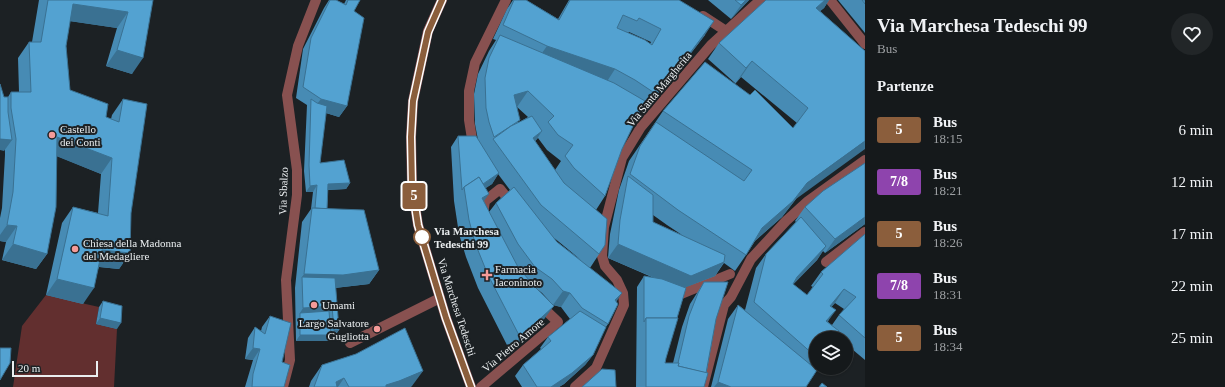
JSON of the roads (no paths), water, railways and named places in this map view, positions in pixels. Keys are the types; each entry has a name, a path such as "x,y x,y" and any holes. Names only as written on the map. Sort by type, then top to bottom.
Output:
{"street":[{"name":"Via Sbalzo","path":"283,387 290,360 286,280 297,195 297,170 287,95 298,46 316,0"},
{"name":"Via Marchesa Tedeschi","path":"442,0 428,32 413,101 411,137 412,186 418,225 440,298 471,387"},
{"path":"480,158 473,145 469,120 469,91 476,63 500,9 506,0"},
{"name":"Via Santa Margherita","path":"624,305 623,293 617,280 605,266 602,256 601,225 622,158 644,129 648,120 644,116 699,66 711,45 756,4 766,0"},
{"path":"830,0 865,44"},
{"path":"694,10 726,32"},
{"path":"703,387 724,305 732,297 751,259 786,221 808,201 865,160"},
{"path":"486,226 482,219 485,201 498,186 518,212"},
{"path":"826,262 865,233"},
{"path":"678,295 730,274"},
{"name":"Via Pietro Amore","path":"481,387 558,322 530,295"},
{"path":"575,387 596,368 624,305 612,296"},
{"path":"350,343 440,298"}],"place":[{"name":"Castello dei Conti","path":"52,135"},
{"name":"Via Marchesa Tedeschi 99","path":"422,237"},
{"name":"Chiesa della Madonna del Medagliere","path":"75,249"},
{"name":"Farmacia Iaconinoto","path":"487,275"},
{"name":"Umami","path":"314,305"},
{"name":"Largo Salvatore Gugliotta","path":"377,329"}]}
